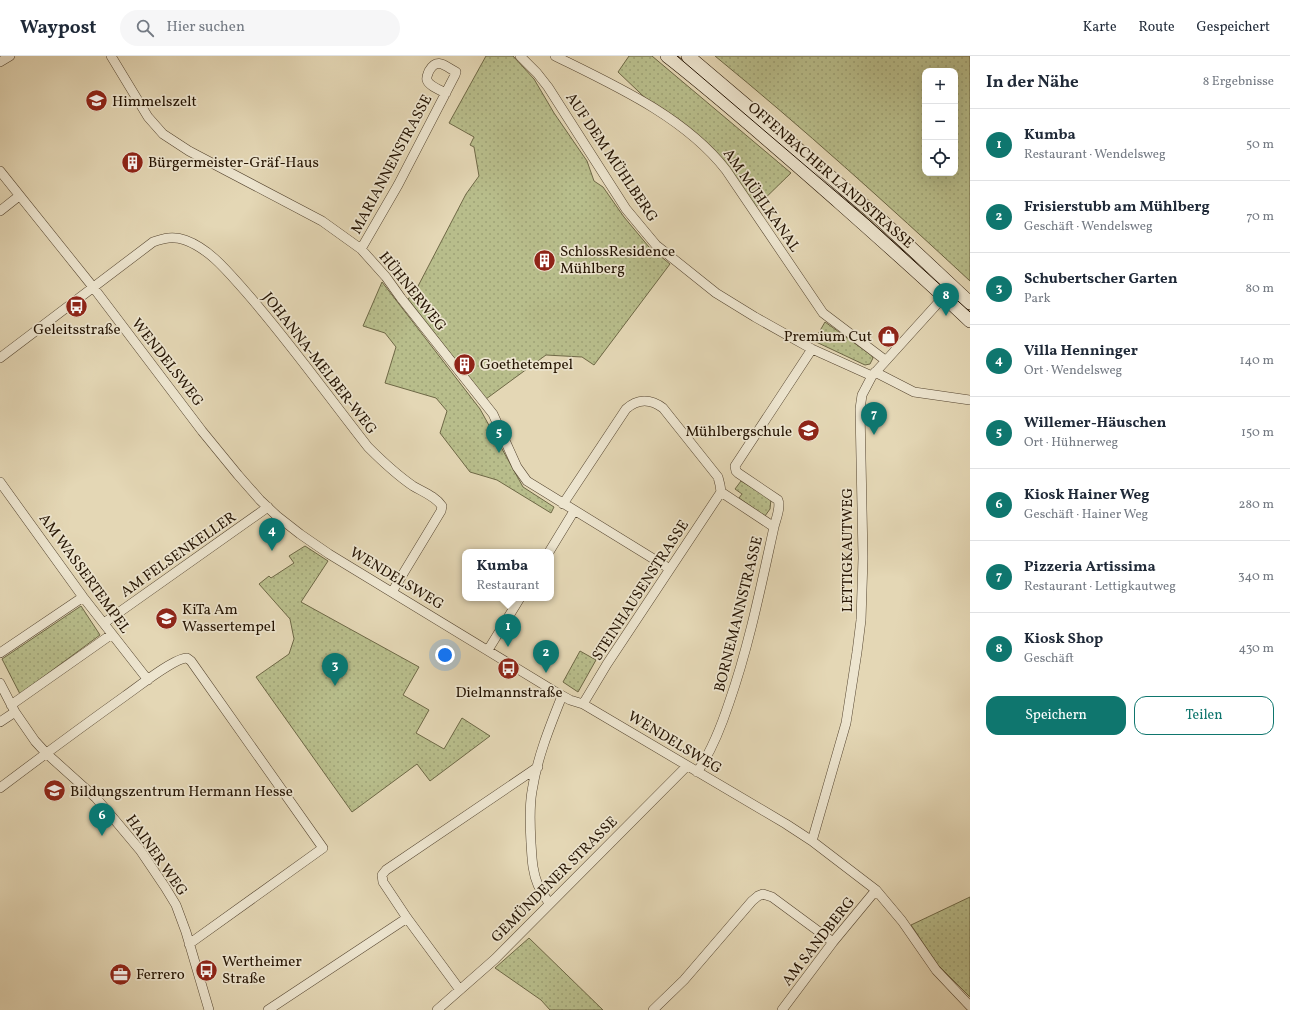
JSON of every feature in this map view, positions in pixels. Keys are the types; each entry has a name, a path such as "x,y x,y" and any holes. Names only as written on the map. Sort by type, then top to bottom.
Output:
{"main road":[{"name":"OFFENBACHER LANDSTRASSE","path":"668,56 802,169 970,321"},
{"name":"OFFENBACHER LANDSTRASSE","path":"688,56 878,217 970,303"}],"street":[{"path":"0,62 10,56"},
{"name":"HÜHNERWEG","path":"110,56 148,118 163,134 189,152 322,221 361,249 386,278 400,298 493,414 523,477 527,481 670,569"},
{"name":"AUF DEM MÜHLBERG","path":"520,56 537,73 548,87 626,209 656,245 716,293 812,349 914,392 970,400"},
{"name":"AM MÜHLKANAL","path":"555,56 638,98 676,123 704,146 718,159 726,170 823,313 885,360"},
{"name":"MARIANNENSTRASSE","path":"361,249 398,185 446,93"},
{"name":"WENDELSWEG","path":"0,171 93,287 202,431 238,475 268,507 289,526 314,544 562,696 583,704 786,824 812,841 876,890 902,921 936,970 970,1006"},
{"path":"0,211 20,196"},
{"name":"JOHANNA-MELBER-WEG","path":"93,287 153,242 163,238 186,241 216,259 272,322 368,447 385,464 413,486 433,497 442,506 441,511 392,592"},
{"path":"0,358 93,287"},
{"name":"LETTIGKAUTWEG","path":"812,841 846,723 858,652 863,576 860,409 862,395 873,374 954,287"},
{"name":"BORNEMANNSTRASSE","path":"697,772 706,760 712,747 740,671 780,502 738,473 735,468 736,464 812,349"},
{"path":"563,504 626,409 639,401 645,400 655,402 663,408 718,477 721,492"},
{"name":"AM WASSERTEMPEL","path":"0,482 83,597 148,680"},
{"name":"BORNEMANNSTRASSE","path":"721,492 774,527"},
{"name":"STEINHAUSENSTRASSE","path":"583,704 607,664 721,492"},
{"name":"AM FELSENKELLER","path":"104,623 268,507"},
{"path":"551,549 574,511"},
{"path":"0,653 83,597"},
{"path":"488,650 518,601"},
{"path":"0,722 13,708 112,634"},
{"path":"0,788 148,680 180,659 187,658 191,661 324,848 189,944"},
{"name":"HAINER WEG","path":"0,683 13,708 35,741 46,753 96,798 140,850 165,887 176,905 186,932 209,1010"},
{"path":"550,903 538,884 532,863 530,833 531,805 532,792 538,767 550,726 562,696"},
{"name":"GEMÜNDENER STRASSE","path":"437,1010 495,959 687,766"},
{"path":"460,990 407,918 383,882 382,875 386,870 538,767"},
{"name":"AM SANDBERG","path":"782,1010 833,942 876,890"},
{"path":"652,1010 684,980 752,901 763,894 768,894 833,942"},
{"path":"268,1010 407,918"}],"green space":[{"path":"486,56 513,56 534,79 554,113 587,161 594,181 603,187 624,217 649,247 670,264 594,365 582,357 546,355 486,399 408,299 416,290 466,194 479,176 474,147 470,145 474,137 449,123"},
{"path":"629,56 652,56 791,173 754,209 716,157 659,111 618,72"},
{"path":"715,56 970,56 970,281 908,223"},
{"path":"382,282 480,409 523,487 554,507 551,513 497,480 470,472 440,433 447,411 436,398 385,383 396,347 385,333 363,326"},
{"path":"825,322 871,355 873,358 870,364 865,365 814,341"},
{"path":"741,481 771,499 770,509 765,516 739,498 742,494 735,489"},
{"path":"305,546 328,561 301,602 419,667 403,695 429,710 416,733 444,749 462,718 490,736 430,781 417,764 352,812 256,677 289,654 294,639 290,619 259,584 269,576 271,578 294,563 289,556"},
{"path":"81,606 100,635 20,694 2,659"},
{"path":"580,651 596,660 578,692 563,682"},
{"path":"970,897 970,997 938,965 911,925"},
{"path":"529,938 603,1010 550,1010 541,1000 495,968"}],"tram line":[{"path":"677,56 869,220 970,312"}],"place":[{"name":"Himmelszelt","path":"97,101"},
{"name":"Bürgermeister-Gräf-Haus","path":"133,162"},
{"name":"SchlossResidence Mühlberg","path":"545,260"},
{"name":"Geleitsstraße","path":"77,306"},
{"name":"Kiosk Shop","path":"946,316"},
{"name":"Premium Cut","path":"888,336"},
{"name":"Goethetempel","path":"465,364"},
{"name":"Mühlbergschule","path":"808,431"},
{"name":"Pizzeria Artissima","path":"874,435"},
{"name":"Willemer-Häuschen","path":"499,453"},
{"name":"Villa Henninger","path":"272,551"},
{"name":"KiTa Am Wassertempel","path":"167,618"},
{"name":"Kumba","path":"508,647"},
{"name":"Dielmannstraße","path":"509,669"},
{"name":"Frisierstubb am Mühlberg","path":"546,673"},
{"name":"Schubertscher Garten","path":"335,686"},
{"name":"Bildungszentrum Hermann Hesse","path":"54,791"},
{"name":"Kiosk Hainer Weg","path":"102,836"},
{"name":"Wertheimer Straße","path":"206,970"},
{"name":"Ferrero","path":"120,974"}]}
